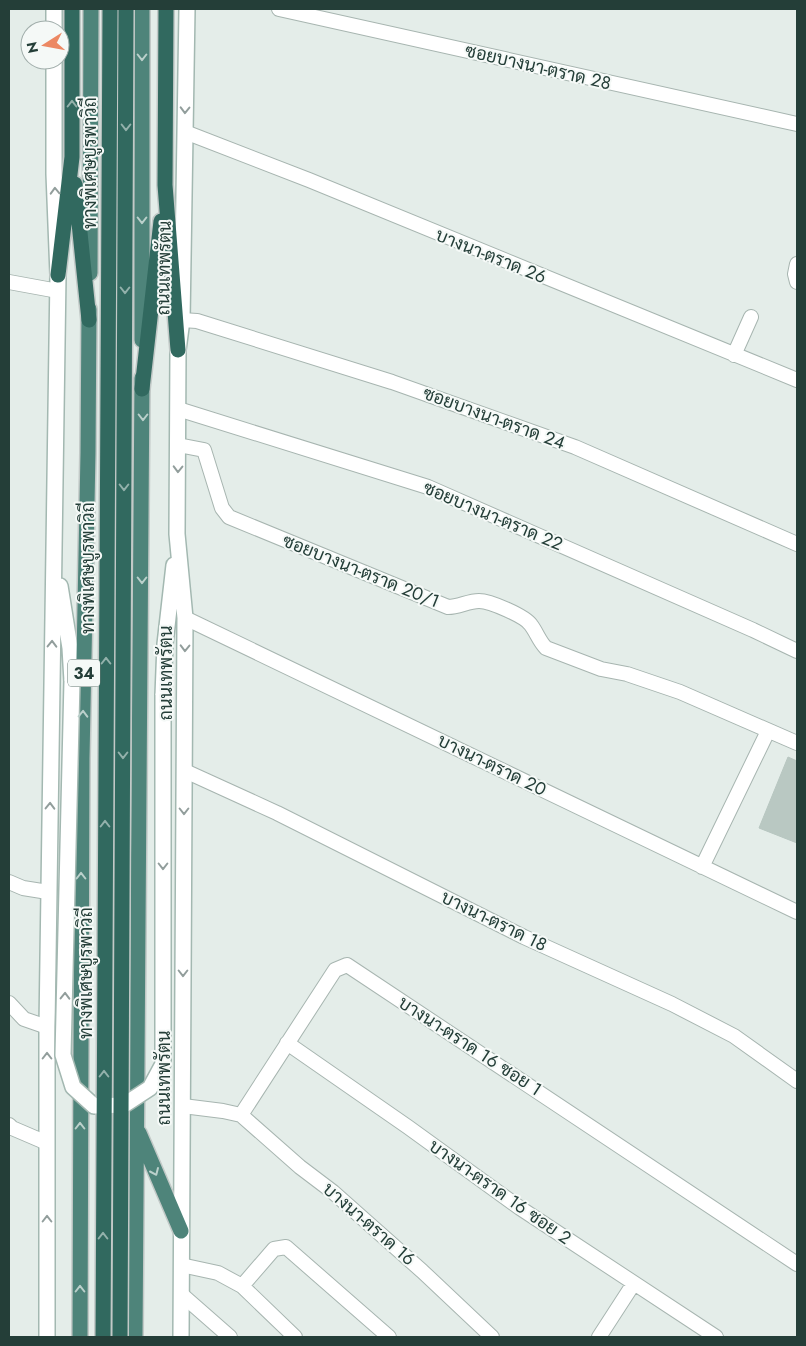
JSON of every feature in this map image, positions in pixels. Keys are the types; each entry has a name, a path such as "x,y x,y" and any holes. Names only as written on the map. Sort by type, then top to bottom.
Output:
{"highway":[{"path":"72,9 72,157 89,320"},
{"name":"34","path":"80,1337 82,769 88,453 91,9"},
{"name":"ทางพิเศษบูรพาวิถี","path":"102,1337 110,9"},
{"name":"ทางพิเศษบูรพาวิถี","path":"120,1337 126,9"},
{"name":"ถนนเทพรัตน","path":"136,1337 142,389 142,9"},
{"path":"166,9 165,185 178,350"},
{"path":"58,275 72,157"},
{"path":"142,389 165,185"},
{"path":"136,1127 181,1231"},
{"path":"75,1337 80,1321"}],"main road":[{"name":"ถนนเทพรัตน","path":"181,1337 185,618 177,534 178,350 182,320 187,9"},
{"name":"34","path":"47,1337 48,892 58,291 54,174 54,70"},
{"path":"54,550 70,648 72,681 63,1055 73,1087 94,1106 124,1105 150,1088 163,1064 163,695 165,644 177,534"}],"street":[{"name":"ซอยบางนา-ตราด 28","path":"280,9 797,124"},
{"name":"บางนา-ตราด 26","path":"184,132 309,180 797,380"},
{"path":"797,264 795,274 797,282"},
{"path":"9,282 58,291"},
{"path":"734,355 751,317"},
{"name":"ซอยบางนา-ตราด 24","path":"182,320 197,321 392,382 575,447 797,544"},
{"name":"ซอยบางนา-ตราด 22","path":"178,409 428,487 797,651"},
{"name":"ซอยบางนา-ตราด 20/1","path":"178,445 204,450 222,508 229,517 448,607 457,607 476,601 484,602 524,619 531,625 540,642 546,648 601,669 627,674 680,692 797,743"},
{"name":"บางนา-ตราด 20","path":"185,618 797,912"},
{"path":"702,867 768,731"},
{"name":"บางนา-ตราด 18","path":"185,771 277,813 524,937 672,1004 734,1036 797,1081"},
{"path":"9,882 23,888 48,892"},
{"name":"บางนา-ตราด 16 ซอย 1","path":"241,1116 335,970 348,966 797,1264"},
{"path":"9,1004 24,1019 47,1027"},
{"name":"บางนา-ตราด 16 ซอย 2","path":"287,1043 520,1208 716,1337"},
{"path":"183,1106 223,1111 241,1116"},
{"name":"บางนา-ตราด 16","path":"241,1116 300,1167 333,1192 422,1271 492,1337"},
{"path":"9,1125 46,1143"},
{"path":"242,1286 274,1249 286,1246 389,1337"},
{"path":"181,1265 218,1273 242,1286 295,1337"},
{"path":"599,1337 634,1283"},
{"path":"181,1294 230,1337"}],"building":[{"path":"788,757 797,761 797,843 759,828"}]}
